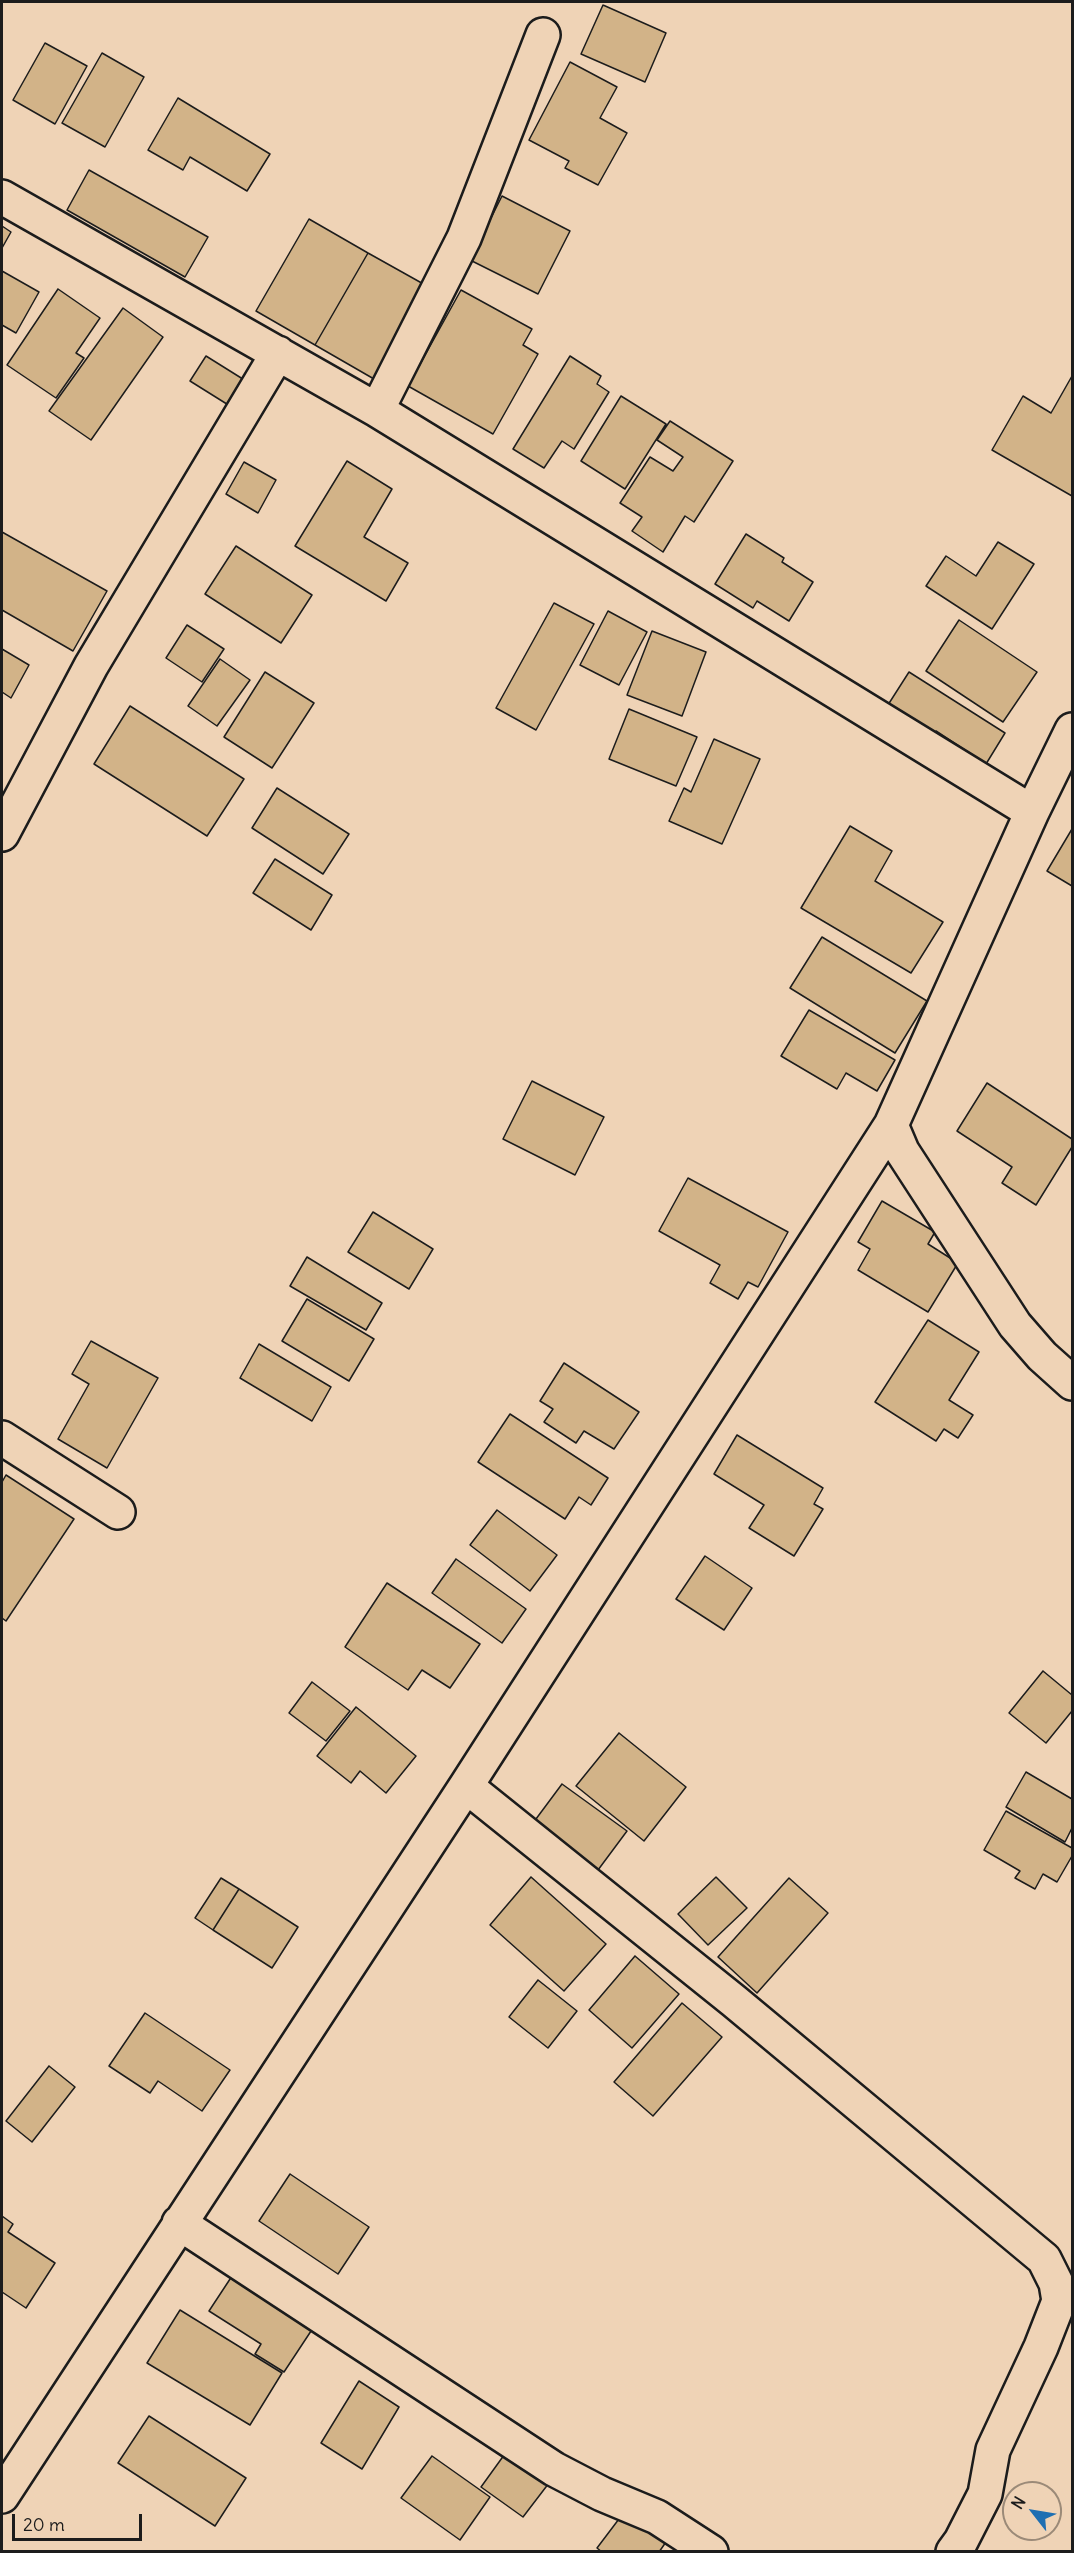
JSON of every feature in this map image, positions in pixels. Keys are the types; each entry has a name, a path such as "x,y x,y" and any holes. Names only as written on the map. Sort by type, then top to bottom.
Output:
{"street":[{"path":"376,410 464,238 543,35"},
{"path":"2,197 376,410 1032,812"},
{"path":"2,834 91,666 278,353"},
{"path":"2,2496 466,1786 891,1125 1032,812 1072,730"},
{"path":"891,1125 902,1151 1015,1325 1042,1356 1072,1383"},
{"path":"2,1438 118,1512"},
{"path":"466,1786 734,2001 1044,2259 1056,2283 1059,2301 1041,2348 993,2450 985,2494 953,2552"},
{"path":"179,2223 554,2469 602,2494 657,2517 711,2552"}],"building":[{"path":"603,5 666,33 645,82 581,54"},
{"path":"45,43 87,66 55,124 13,100"},
{"path":"102,53 144,77 105,147 62,123"},
{"path":"570,62 617,87 600,118 627,133 598,185 565,168 569,161 529,140"},
{"path":"178,98 270,154 247,191 190,157 183,170 148,150"},
{"path":"89,170 208,237 185,277 67,210"},
{"path":"502,196 570,231 538,294 470,260"},
{"path":"309,219 368,253 315,345 256,311"},
{"path":"2,226 11,232 2,248"},
{"path":"368,253 427,286 374,379 315,345"},
{"path":"2,271 39,292 16,333 2,325"},
{"path":"58,289 100,318 76,353 84,358 56,398 7,365"},
{"path":"461,290 532,329 523,345 538,354 493,434 408,386"},
{"path":"123,308 163,337 91,440 49,411"},
{"path":"206,356 246,381 230,406 190,381"},
{"path":"570,356 601,376 597,384 609,392 574,449 562,441 544,468 513,449"},
{"path":"1072,376 1072,496 992,450 1023,396 1051,413"},
{"path":"621,396 666,424 625,489 581,461"},
{"path":"670,421 733,461 694,522 685,516 663,552 632,531 642,517 620,503 650,457 673,471 683,457 657,440"},
{"path":"347,461 392,489 364,537 408,563 386,601 295,546"},
{"path":"244,462 276,480 258,513 226,494"},
{"path":"2,532 107,591 73,651 2,610"},
{"path":"746,534 784,558 782,562 813,582 789,621 757,601 753,608 715,584"},
{"path":"998,542 1034,564 992,629 926,586 946,556 976,576"},
{"path":"236,546 312,595 281,643 205,594"},
{"path":"554,603 594,624 536,730 496,708"},
{"path":"608,611 647,632 619,685 580,665"},
{"path":"959,620 1037,672 1003,722 926,671"},
{"path":"187,625 224,649 202,682 166,658"},
{"path":"652,631 706,652 682,716 627,695"},
{"path":"2,649 29,665 11,698 2,692"},
{"path":"220,659 250,680 217,726 188,706"},
{"path":"265,672 314,703 272,768 224,737"},
{"path":"909,672 1005,733 986,764 936,731 932,738 886,708"},
{"path":"130,706 244,779 207,836 94,764"},
{"path":"629,709 697,737 676,786 609,759"},
{"path":"714,739 760,759 722,844 669,821 684,788 691,792"},
{"path":"277,788 349,834 323,874 252,828"},
{"path":"850,826 892,851 875,881 943,922 911,973 801,908"},
{"path":"1072,829 1072,886 1047,871"},
{"path":"275,859 332,895 311,930 253,893"},
{"path":"822,937 927,1001 895,1053 790,988"},
{"path":"809,1010 895,1060 877,1091 846,1073 837,1089 781,1056"},
{"path":"532,1081 604,1117 575,1175 503,1139"},
{"path":"987,1083 1072,1139 1072,1147 1036,1205 1002,1183 1012,1167 957,1131"},
{"path":"688,1178 788,1232 758,1287 748,1282 738,1299 710,1283 720,1265 659,1231"},
{"path":"882,1201 935,1232 928,1244 958,1263 928,1312 858,1270 870,1249 858,1242"},
{"path":"373,1212 433,1249 409,1289 348,1252"},
{"path":"307,1257 382,1303 366,1330 290,1286"},
{"path":"307,1299 374,1339 349,1381 282,1341"},
{"path":"928,1320 979,1352 949,1400 973,1415 958,1438 944,1429 936,1441 875,1402"},
{"path":"91,1341 158,1378 107,1468 58,1439 89,1384 72,1374"},
{"path":"259,1344 331,1387 312,1421 240,1378"},
{"path":"564,1363 639,1412 614,1449 584,1431 576,1443 544,1422 553,1409 540,1401"},
{"path":"510,1414 608,1478 591,1505 579,1497 565,1519 478,1462"},
{"path":"737,1435 823,1488 814,1504 823,1509 794,1556 749,1528 764,1505 714,1474"},
{"path":"6,1475 74,1519 6,1621 2,1618 2,1482"},
{"path":"497,1510 557,1555 530,1591 470,1545"},
{"path":"705,1556 752,1588 724,1630 676,1599"},
{"path":"456,1559 526,1609 502,1643 432,1593"},
{"path":"387,1583 480,1644 450,1688 422,1670 408,1690 345,1647"},
{"path":"1043,1671 1072,1695 1072,1711 1046,1743 1009,1713"},
{"path":"312,1682 350,1711 326,1741 289,1713"},
{"path":"356,1707 416,1756 386,1793 360,1771 351,1783 317,1756"},
{"path":"619,1733 686,1787 644,1841 576,1786"},
{"path":"1026,1772 1072,1799 1072,1828 1065,1842 1006,1807"},
{"path":"562,1784 627,1831 598,1870 533,1823"},
{"path":"1006,1811 1072,1848 1072,1856 1057,1882 1043,1874 1035,1889 1015,1878 1020,1871 984,1850"},
{"path":"531,1877 606,1944 564,1991 490,1925"},
{"path":"716,1877 747,1908 708,1945 678,1914"},
{"path":"221,1878 239,1889 213,1930 195,1918"},
{"path":"789,1878 828,1913 757,1993 718,1957"},
{"path":"239,1889 298,1927 272,1968 213,1930"},
{"path":"635,1956 679,1994 632,2048 589,2010"},
{"path":"538,1980 577,2011 548,2048 509,2017"},
{"path":"682,2003 722,2037 653,2116 614,2082"},
{"path":"145,2013 230,2070 202,2111 158,2081 150,2093 109,2066"},
{"path":"49,2066 75,2087 32,2142 6,2121"},
{"path":"290,2174 369,2227 338,2274 259,2221"},
{"path":"2,2216 13,2224 8,2232 55,2263 26,2308 2,2292"},
{"path":"234,2273 315,2325 284,2372 255,2354 261,2344 209,2311"},
{"path":"180,2310 282,2373 250,2425 147,2363"},
{"path":"359,2381 399,2407 362,2469 321,2443"},
{"path":"149,2416 246,2478 215,2526 118,2463"},
{"path":"507,2451 549,2483 523,2517 481,2487"},
{"path":"432,2456 490,2497 460,2540 401,2498"},
{"path":"625,2511 666,2542 659,2552 602,2552 597,2548"}]}
